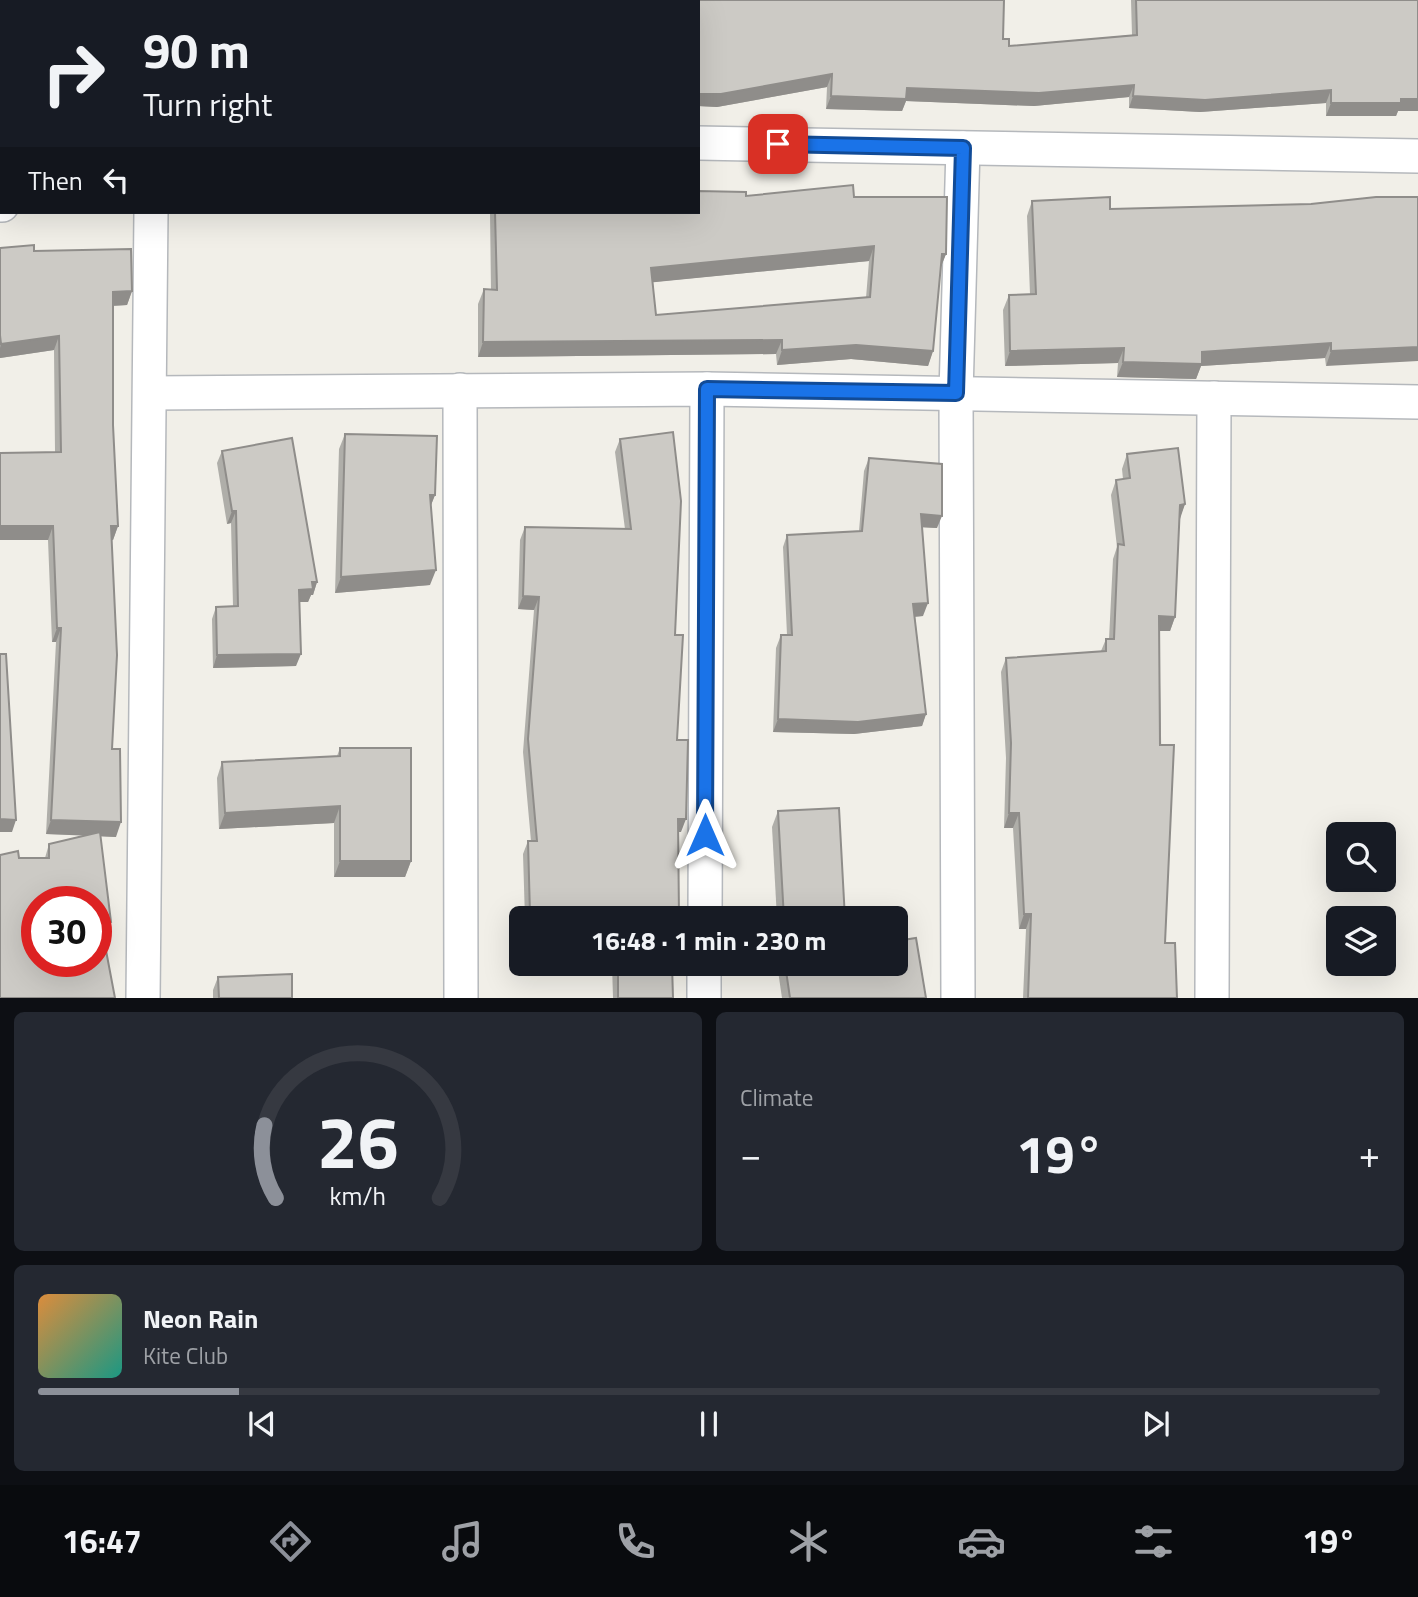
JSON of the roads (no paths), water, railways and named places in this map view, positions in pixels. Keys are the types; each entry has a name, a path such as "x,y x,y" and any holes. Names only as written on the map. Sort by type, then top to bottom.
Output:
{"street":[{"path":"700,143 1418,156"},
{"path":"958,998 956,393 963,148"},
{"path":"142,998 151,214"},
{"path":"705,906 707,389"},
{"path":"151,393 707,389 1418,401"},
{"path":"460,390 461,998"},
{"path":"1212,998 1214,398"},
{"path":"704,976 704,998"}]}
